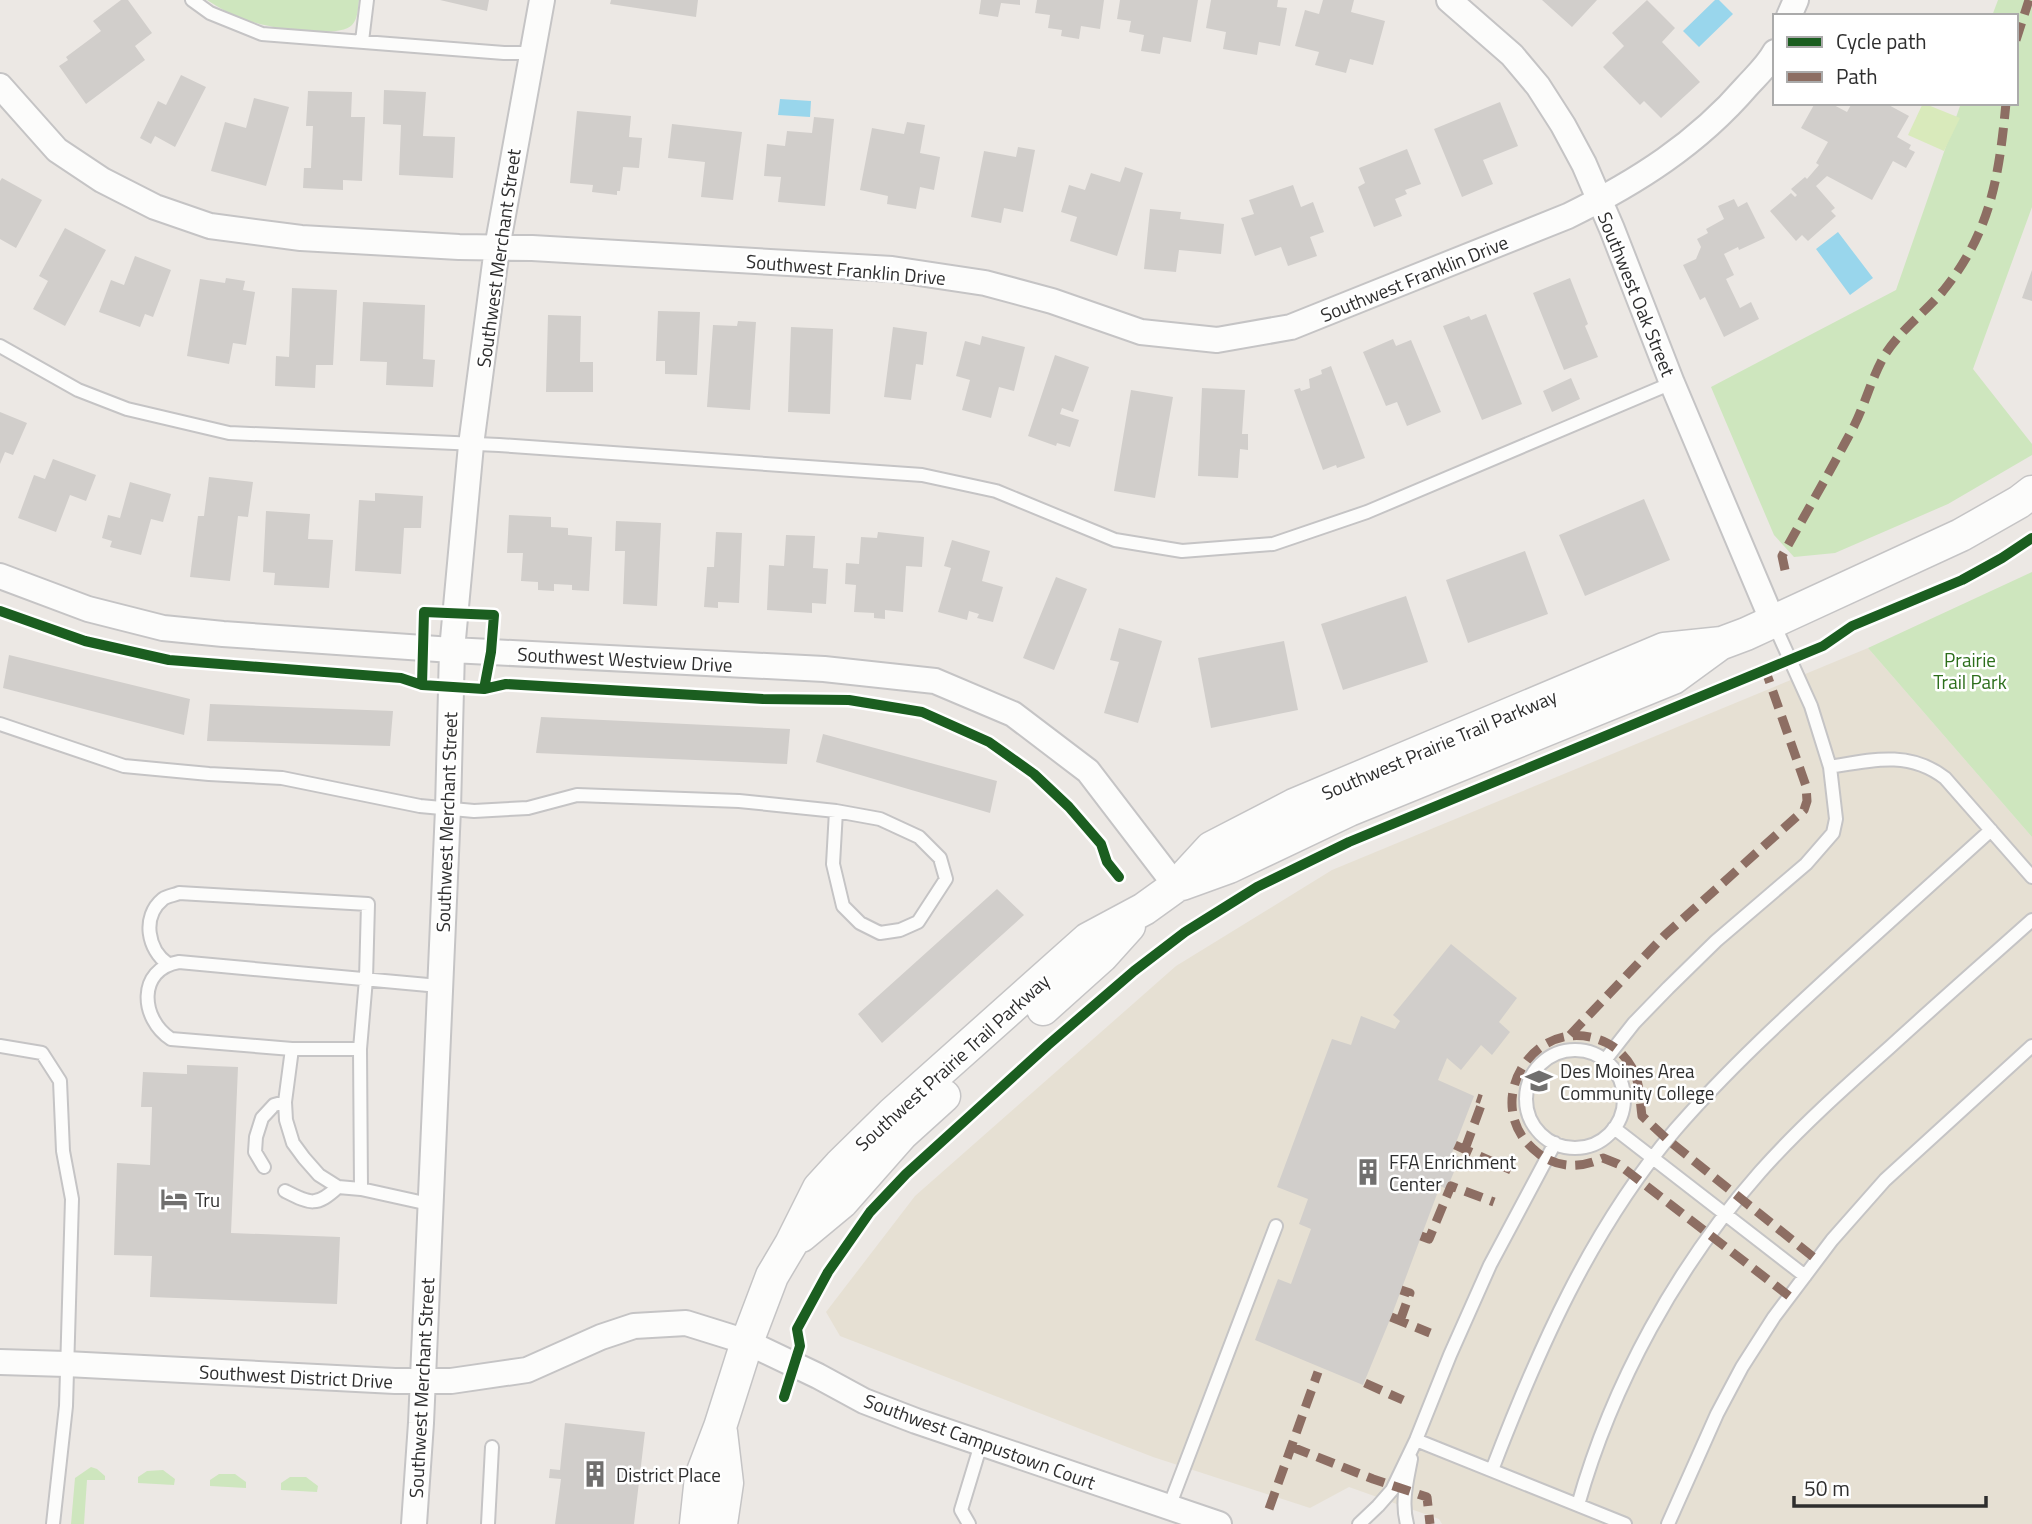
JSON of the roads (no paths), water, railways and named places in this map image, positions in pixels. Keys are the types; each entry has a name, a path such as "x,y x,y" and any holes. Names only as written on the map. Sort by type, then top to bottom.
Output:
{"street":[{"name":"Southwest Merchant Street","path":"414,1524 448,809 452,650 471,445 497,248 542,0"},
{"name":"Southwest Oak Street","path":"1449,0 1512,55 1538,86 1563,124 1600,200 1672,383 1773,622"},
{"name":"Southwest Franklin Drive","path":"0,86 57,150 102,180 155,207 210,226 301,238 892,269 985,283 1052,301 1141,332 1217,340 1291,327 1568,216 1600,200 1668,160 1724,113 1773,54"},
{"name":"Southwest Prairie Trail Parkway","path":"696,1524 701,1477 747,1342 772,1276 819,1188 869,1135 1088,939 1144,909 1176,886 1211,848 1293,805 1664,649 1722,643 1773,622 1961,535 2032,492"},
{"name":"Southwest Westview Drive","path":"0,576 88,609 163,628 452,650 824,668 935,681 1013,714 1088,771 1176,886"},
{"name":"Southwest District Drive","path":"0,1362 422,1381 482,1378 527,1370 601,1337 634,1326 686,1323 747,1342"},
{"name":"Southwest Campustown Court","path":"747,1342 863,1401 981,1444 1219,1524"},
{"name":"Southwest Prairie Trail Parkway","path":"720,1427 727,1483 721,1524"}],"lane":[{"path":"192,0 211,13 262,34 531,53"},
{"path":"362,41 368,0"},
{"path":"0,346 78,390 127,409 229,433 499,445 922,475 996,491 1115,540 1182,551 1273,544 1367,512 1672,383"},
{"path":"1605,1060 1634,1023 1668,988 1774,889 1806,864 1833,833 1836,819 1830,767 1811,706 1773,622"},
{"path":"0,724 124,766 282,778 365,797 448,809 474,811 527,808 577,795 738,801 836,811 880,819 919,836 940,858 946,879 918,922 900,930 880,933 860,923 843,906 833,864 836,811"},
{"path":"1830,767 1891,759 1930,766 1945,778 2032,877"},
{"path":"1492,1470 1541,1349 1573,1284 1639,1179 1674,1132 1768,1032 1990,830"},
{"path":"169,964 157,956 151,943 149,928 154,912 163,899 179,893 368,904 366,979 360,1049 361,1189"},
{"path":"1578,1505 1588,1469 1637,1357 1684,1273 1726,1215 1759,1173 1803,1126 2032,919"},
{"path":"360,1049 292,1049 171,1039 160,1032 154,1023 146,1001 157,973 169,964 179,962 439,986"},
{"path":"0,1046 43,1053 61,1082 63,1151 72,1199 65,1406 53,1524"},
{"path":"1668,1524 1717,1414 1742,1367 1774,1317 1805,1276 1854,1213 1885,1180 2032,1046"},
{"path":"292,1049 285,1102 286,1120 293,1143 319,1175 338,1187 361,1189 429,1204"},
{"path":"1572,1049 1584,1050 1605,1060 1615,1071 1623,1092 1621,1115 1614,1128 1605,1137 1580,1147 1555,1143 1536,1129 1530,1119 1526,1096 1533,1073 1549,1057 1572,1049"},
{"path":"264,1167 256,1152 256,1137 262,1118 274,1105 285,1102"},
{"path":"1614,1128 1805,1276"},
{"path":"1359,1524 1392,1490 1490,1265 1555,1143"},
{"path":"285,1191 306,1202 322,1202 338,1187"},
{"path":"1169,1507 1276,1226"},
{"path":"1416,1440 1625,1524"},
{"path":"1407,1524 1404,1512 1405,1490 1416,1440"},
{"path":"969,1524 961,1510 981,1444"},
{"path":"488,1524 492,1447"}],"water":[{"path":"1715,0 1719,0 1733,14 1699,47 1683,31"},
{"path":"780,99 811,101 810,117 778,115"},
{"path":"1838,232 1873,278 1850,295 1816,249"}],"place":[{"name":"Des Moines Area Community College","path":"1539,1081"},
{"name":"FFA Enrichment Center","path":"1368,1172"},
{"name":"Tru","path":"174,1199"},
{"name":"District Place","path":"595,1474"}],"park label":[{"name":"Prairie Trail Park","path":"1970,670"}]}
